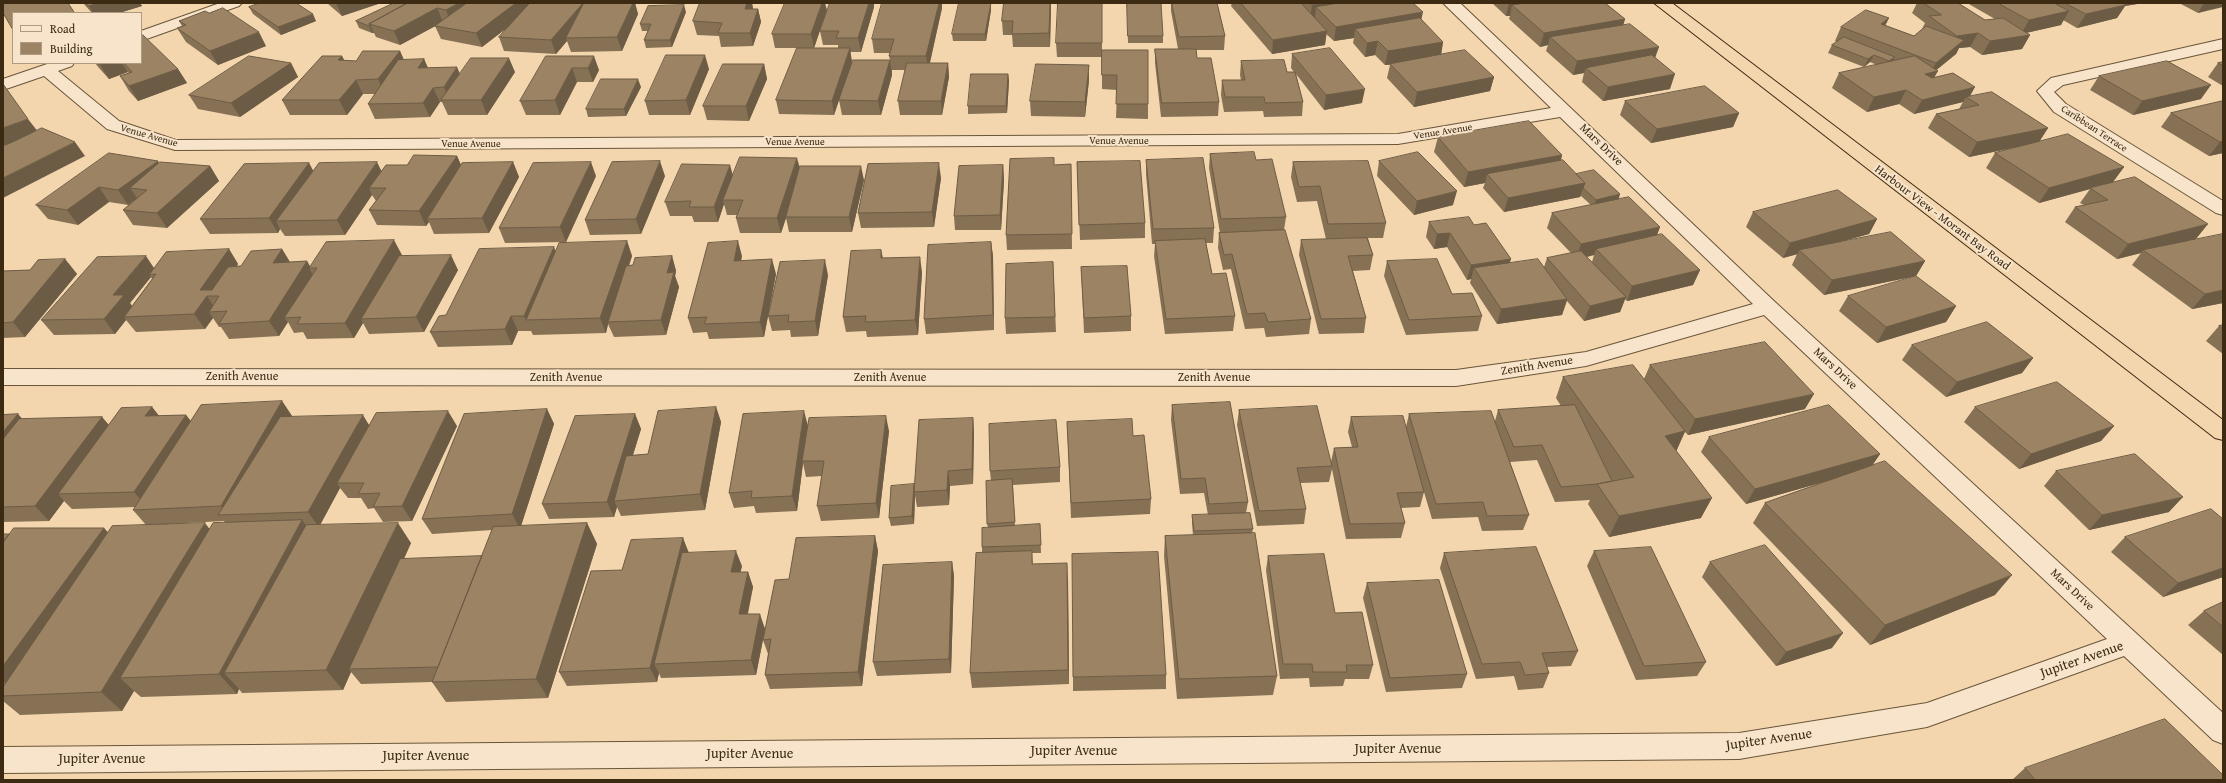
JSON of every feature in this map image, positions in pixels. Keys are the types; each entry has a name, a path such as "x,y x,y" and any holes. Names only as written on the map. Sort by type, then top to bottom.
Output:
{"highway":[{"name":"Harbour View - Morant Bay Road","path":"1662,3 2223,432"}],"street":[{"path":"142,36 234,3"},
{"name":"Mars Drive","path":"1451,3 1768,307 2223,731"},
{"name":"Caribbean Terrace","path":"2223,44 2057,81 2045,91 2060,108 2223,209"},
{"path":"3,85 63,64"},
{"name":"Venue Avenue","path":"46,70 114,125 175,145 1398,139 1565,111"},
{"name":"Zenith Avenue","path":"3,377 1456,378 1586,359 1768,307"},
{"name":"Jupiter Avenue","path":"3,760 1739,746 1927,714 2129,643"}],"building":[{"path":"3,3 68,3 74,12 12,12 12,28 3,13"},
{"path":"86,3 98,3 89,6"},
{"path":"260,3 296,3 313,14 278,27 249,7"},
{"path":"394,3 407,3 369,24 369,26 356,21"},
{"path":"408,3 459,3 446,10 437,8 394,31 369,24"},
{"path":"467,3 516,3 476,33 435,26"},
{"path":"530,3 583,3 551,40 499,37"},
{"path":"584,3 633,3 617,37 566,38"},
{"path":"700,3 747,3 745,9 758,9 750,33 718,33 722,23 693,21"},
{"path":"785,3 822,3 811,34 772,34"},
{"path":"830,3 869,3 858,38 836,38 839,31 820,31"},
{"path":"882,3 939,3 926,56 889,56 894,39 872,39"},
{"path":"959,3 991,3 985,34 952,34"},
{"path":"1004,3 1050,3 1049,33 1012,34 1013,21 1002,21"},
{"path":"1058,3 1102,3 1102,43 1056,43"},
{"path":"1127,3 1161,3 1163,36 1128,36"},
{"path":"1172,3 1217,3 1225,36 1179,37"},
{"path":"1241,3 1301,3 1327,31 1273,40"},
{"path":"1310,3 1323,3 1312,5"},
{"path":"1339,3 1413,3 1423,12 1336,27 1316,7"},
{"path":"1527,3 1605,3 1625,19 1544,33 1512,5"},
{"path":"1924,3 1958,3 1985,20 2003,18 2030,35 1990,41 1978,33 1957,36 1929,16 1941,15"},
{"path":"1998,3 2054,3 2069,11 2029,20"},
{"path":"2065,3 2123,3 2126,5 2086,14"},
{"path":"684,5 670,40 644,40 651,24 640,24 648,6"},
{"path":"223,8 259,32 210,51 177,28 186,25 179,21 205,11 209,13"},
{"path":"1866,10 1889,18 1881,24 1914,36 1926,26 1964,40 1936,63 1841,27"},
{"path":"1420,18 1443,42 1388,51 1378,41 1367,43 1355,29"},
{"path":"1630,24 1659,47 1577,61 1550,37"},
{"path":"142,36 178,69 129,86 120,76 132,72 125,64 142,64"},
{"path":"1844,37 1895,57 1889,61 1874,55 1868,59 1832,45"},
{"path":"797,48 850,48 832,101 776,100"},
{"path":"1330,48 1365,89 1326,95 1292,54"},
{"path":"1155,49 1196,49 1197,58 1211,58 1219,102 1162,103"},
{"path":"1102,50 1148,50 1148,104 1116,104 1117,75 1102,75"},
{"path":"1465,50 1494,77 1417,92 1390,64"},
{"path":"363,51 400,51 378,79 356,80 339,100 282,100 322,56 342,56 338,60 356,61"},
{"path":"666,55 705,55 686,100 645,101"},
{"path":"1652,55 1675,74 1608,87 1586,68"},
{"path":"249,56 291,63 231,103 189,95"},
{"path":"546,56 594,56 588,68 572,68 555,100 520,101"},
{"path":"1915,56 1938,71 1925,74 1932,78 1953,73 1975,87 1922,100 1906,90 1874,97 1839,73"},
{"path":"471,58 509,58 481,100 441,100"},
{"path":"424,59 418,68 457,67 444,87 433,88 423,103 368,104 398,60"},
{"path":"853,60 890,60 878,101 839,100"},
{"path":"1284,60 1287,72 1295,72 1303,102 1265,103 1264,97 1225,97 1222,80 1245,80 1241,61"},
{"path":"2167,61 2211,85 2142,101 2099,76"},
{"path":"907,63 948,63 941,101 898,101"},
{"path":"723,64 764,64 746,106 703,106"},
{"path":"1036,64 1089,65 1085,102 1030,101"},
{"path":"971,74 1008,74 1006,106 968,106"},
{"path":"601,79 638,79 624,109 586,109"},
{"path":"3,84 28,119 3,128"},
{"path":"1705,86 1739,113 1657,129 1625,101"},
{"path":"1992,92 2048,128 1977,142 1936,114 1979,105 1966,97"},
{"path":"2223,101 2223,141 2220,142 2171,113"},
{"path":"1529,121 1562,155 1468,172 1438,137"},
{"path":"42,128 75,142 3,178 3,147"},
{"path":"2068,134 2124,167 2049,188 1995,153"},
{"path":"1254,152 1256,160 1272,159 1286,217 1221,219 1210,154"},
{"path":"1418,152 1457,191 1417,201 1379,161"},
{"path":"109,153 158,161 118,190 99,187 67,210 36,205"},
{"path":"414,155 457,156 419,211 369,210 386,188 369,188 386,165 407,165"},
{"path":"740,157 797,158 777,218 736,218 743,200 723,200"},
{"path":"1054,158 1054,165 1071,164 1072,234 1006,235 1010,159"},
{"path":"1203,158 1214,228 1153,229 1146,160"},
{"path":"1563,160 1585,183 1508,198 1487,174"},
{"path":"660,161 636,219 585,220 612,162"},
{"path":"1140,161 1145,223 1079,225 1077,162"},
{"path":"1368,161 1386,223 1328,224 1320,186 1299,187 1293,162"},
{"path":"160,162 210,166 157,213 123,210 147,190 130,188"},
{"path":"377,162 337,220 276,221 319,163"},
{"path":"513,162 482,218 427,219 462,163"},
{"path":"591,162 560,227 499,228 533,163"},
{"path":"309,163 269,218 200,219 244,164"},
{"path":"939,163 932,212 858,213 868,164"},
{"path":"682,164 730,165 714,207 689,207 691,201 665,202"},
{"path":"1003,165 1000,215 954,216 959,166"},
{"path":"800,166 861,166 849,217 786,217"},
{"path":"1594,170 1620,194 1596,200 1583,188 1585,183 1576,174"},
{"path":"2135,177 2208,224 2128,244 2075,207 2108,200 2090,188"},
{"path":"1838,190 1877,219 1790,243 1753,212"},
{"path":"1629,197 1660,227 1581,244 1552,213"},
{"path":"1469,217 1474,225 1486,223 1511,259 1471,265 1450,233 1437,234 1429,222"},
{"path":"1285,230 1311,319 1268,322 1265,313 1247,314 1232,254 1224,255 1219,233"},
{"path":"1891,232 1925,261 1832,280 1799,250"},
{"path":"1662,234 1700,270 1632,286 1596,249"},
{"path":"2223,234 2223,290 2205,294 2143,250"},
{"path":"1367,238 1373,255 1348,256 1366,318 1321,319 1301,240"},
{"path":"1205,239 1212,274 1226,273 1235,316 1166,319 1155,241"},
{"path":"394,240 345,323 297,324 301,317 284,318 317,268 309,268 326,242"},
{"path":"627,241 600,318 526,320 559,243"},
{"path":"738,241 734,261 772,259 760,322 704,324 707,317 688,318 708,243"},
{"path":"991,242 993,315 924,319 928,245"},
{"path":"554,247 524,316 511,316 505,329 430,332 439,316 446,315 479,249"},
{"path":"229,249 200,290 212,290 228,267 241,266 251,251 282,249 273,263 307,261 269,321 219,324 227,311 209,312 219,296 207,296 194,314 124,317 156,274 149,275 166,252"},
{"path":"881,250 881,258 920,257 915,320 865,322 866,316 843,317 851,251"},
{"path":"1581,251 1626,297 1590,306 1547,258"},
{"path":"451,255 416,317 361,319 399,256"},
{"path":"146,256 113,295 124,295 104,319 41,320 97,257"},
{"path":"672,256 667,273 674,272 661,320 608,322 626,266 633,265 635,258"},
{"path":"65,259 13,322 3,323 3,271 30,270 38,260"},
{"path":"1437,259 1452,294 1472,293 1482,316 1409,320 1387,261"},
{"path":"1538,259 1567,299 1501,309 1474,268"},
{"path":"825,260 815,321 788,322 789,315 768,316 780,262"},
{"path":"1053,262 1055,317 1005,318 1006,264"},
{"path":"1127,266 1131,316 1084,318 1081,267"},
{"path":"1916,276 1956,306 1886,327 1848,296"},
{"path":"1987,322 2033,358 1957,382 1912,345"},
{"path":"1765,342 1814,394 1695,419 1650,365"},
{"path":"1633,365 1685,431 1665,436 1712,498 1619,516 1597,484 1634,477 1563,377"},
{"path":"2057,382 2114,426 2031,454 1975,407"},
{"path":"282,401 221,506 133,510 201,405"},
{"path":"1230,402 1248,502 1209,504 1205,478 1181,479 1172,405"},
{"path":"1575,405 1612,481 1597,484 1561,487 1542,445 1514,447 1498,410"},
{"path":"1829,405 1880,454 1755,489 1709,437"},
{"path":"1317,406 1332,466 1297,468 1306,509 1259,511 1239,410"},
{"path":"152,407 145,416 186,415 134,492 58,494 121,408"},
{"path":"716,407 700,494 614,501 626,456 648,454 658,411"},
{"path":"547,409 512,514 422,519 464,414"},
{"path":"448,411 402,506 373,507 380,493 358,494 364,483 337,483 376,413"},
{"path":"804,411 792,496 751,498 752,491 729,493 743,414"},
{"path":"1491,411 1529,515 1487,516 1483,502 1436,504 1409,414"},
{"path":"18,414 3,432 3,415"},
{"path":"635,414 607,502 542,504 575,416"},
{"path":"363,415 308,512 218,515 280,417"},
{"path":"886,416 876,503 817,506 824,461 802,461 809,418"},
{"path":"1403,416 1424,492 1397,493 1405,523 1350,524 1334,448 1358,447 1351,417"},
{"path":"102,417 35,506 3,507 3,439 19,419"},
{"path":"973,418 972,469 948,471 947,490 914,492 919,420"},
{"path":"1132,419 1133,436 1144,435 1151,499 1071,503 1067,422"},
{"path":"1056,420 1060,467 990,471 989,424"},
{"path":"2135,454 2183,497 2102,515 2056,471"},
{"path":"1885,461 2012,575 1885,625 1765,503"},
{"path":"1012,479 1015,522 987,524 986,481"},
{"path":"914,484 912,516 889,518 891,486"},
{"path":"2211,509 2223,519 2223,568 2178,583 2125,537"},
{"path":"1250,513 1253,529 1194,531 1192,515"},
{"path":"302,520 219,674 120,678 213,523"},
{"path":"205,523 101,692 3,696 3,687 112,526"},
{"path":"398,523 326,670 224,673 306,525"},
{"path":"587,523 536,679 432,682 493,527"},
{"path":"1040,524 1041,545 982,547 982,528"},
{"path":"14,528 104,528 3,666 3,543"},
{"path":"1255,533 1277,676 1179,679 1165,536"},
{"path":"3,534 9,534 3,541"},
{"path":"875,536 858,672 765,675 771,639 763,640 775,580 789,579 796,538"},
{"path":"683,538 650,668 559,672 591,571 622,570 631,540"},
{"path":"1765,545 1843,633 1786,652 1710,562"},
{"path":"1536,547 1578,651 1542,653 1549,673 1525,675 1520,662 1482,664 1444,553"},
{"path":"1651,547 1706,662 1644,666 1594,551"},
{"path":"736,551 731,572 748,572 739,614 760,614 751,660 654,664 682,553"},
{"path":"1032,551 1032,564 1067,563 1068,670 970,673 976,553"},
{"path":"1158,552 1166,675 1073,677 1072,554"},
{"path":"1324,554 1335,613 1362,612 1373,665 1346,665 1347,672 1313,672 1312,664 1283,664 1268,556"},
{"path":"482,556 438,667 349,669 400,559"},
{"path":"952,562 949,659 873,662 883,565"},
{"path":"1439,580 1467,674 1390,678 1367,583"},
{"path":"2223,602 2223,627 2204,611"},
{"path":"2165,719 2223,775 2223,780 2035,780 2025,768"}]}
